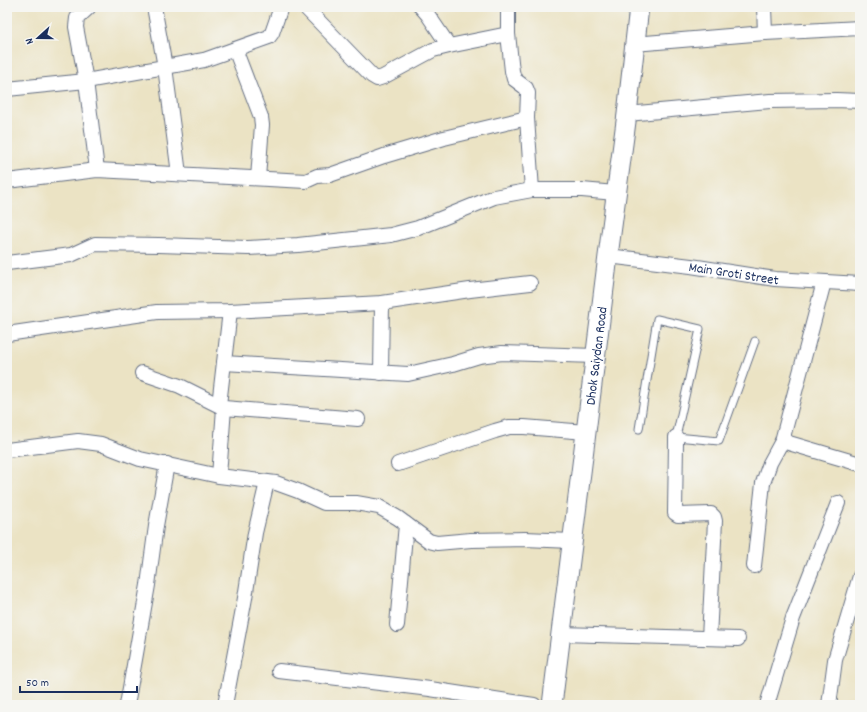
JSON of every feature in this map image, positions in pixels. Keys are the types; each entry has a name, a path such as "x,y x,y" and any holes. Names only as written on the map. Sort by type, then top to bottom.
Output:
{"main road":[{"name":"Dhok Saiydan Road","path":"552,705 595,356 627,114 639,7"}],"street":[{"path":"89,7 77,18 76,26 86,80 97,170"},
{"path":"7,89 86,80 204,60 269,37 272,33 281,7"},
{"path":"305,7 372,76 377,79 433,50 508,34"},
{"path":"420,7 428,15 449,46"},
{"path":"508,7 508,34 512,71 514,79 526,88 528,93 527,118 532,190"},
{"path":"764,7 765,33"},
{"path":"155,12 165,67 179,174"},
{"path":"634,44 765,33 860,28"},
{"path":"235,49 261,117 262,125 258,178"},
{"path":"627,114 770,102 860,100"},
{"path":"7,181 97,170 306,181 317,176 330,175 384,156 444,138 527,118"},
{"path":"7,263 71,255 95,244 248,248 298,245 391,235 418,228 494,197 532,190 582,190 616,193"},
{"name":"Main Groti Street","path":"608,256 691,266 775,279 860,284"},
{"path":"754,566 763,483 770,463 782,441 824,282"},
{"path":"7,334 157,312 230,311 382,303 530,283"},
{"path":"381,373 382,303"},
{"path":"219,476 224,363 230,311"},
{"path":"224,363 408,374 453,364 479,356 502,353 595,356"},
{"path":"142,373 180,386 222,407 358,419"},
{"path":"398,464 509,427 586,432"},
{"path":"676,437 675,513 678,515 711,514 716,521 709,638"},
{"path":"7,450 78,441 101,444 140,459 219,476 276,483 324,503 356,503 379,507 429,541 437,543 471,540 525,539 572,541"},
{"path":"782,441 860,464"},
{"path":"127,705 167,464"},
{"path":"225,705 245,598 255,533 267,482"},
{"path":"767,705 793,618 838,503"},
{"path":"397,625 406,524"},
{"path":"829,705 836,660 860,576"},
{"path":"561,634 738,639"},
{"path":"278,671 430,689 534,705"}],"lane":[{"path":"639,429 657,319 700,329 676,437 719,441 755,341"}]}
